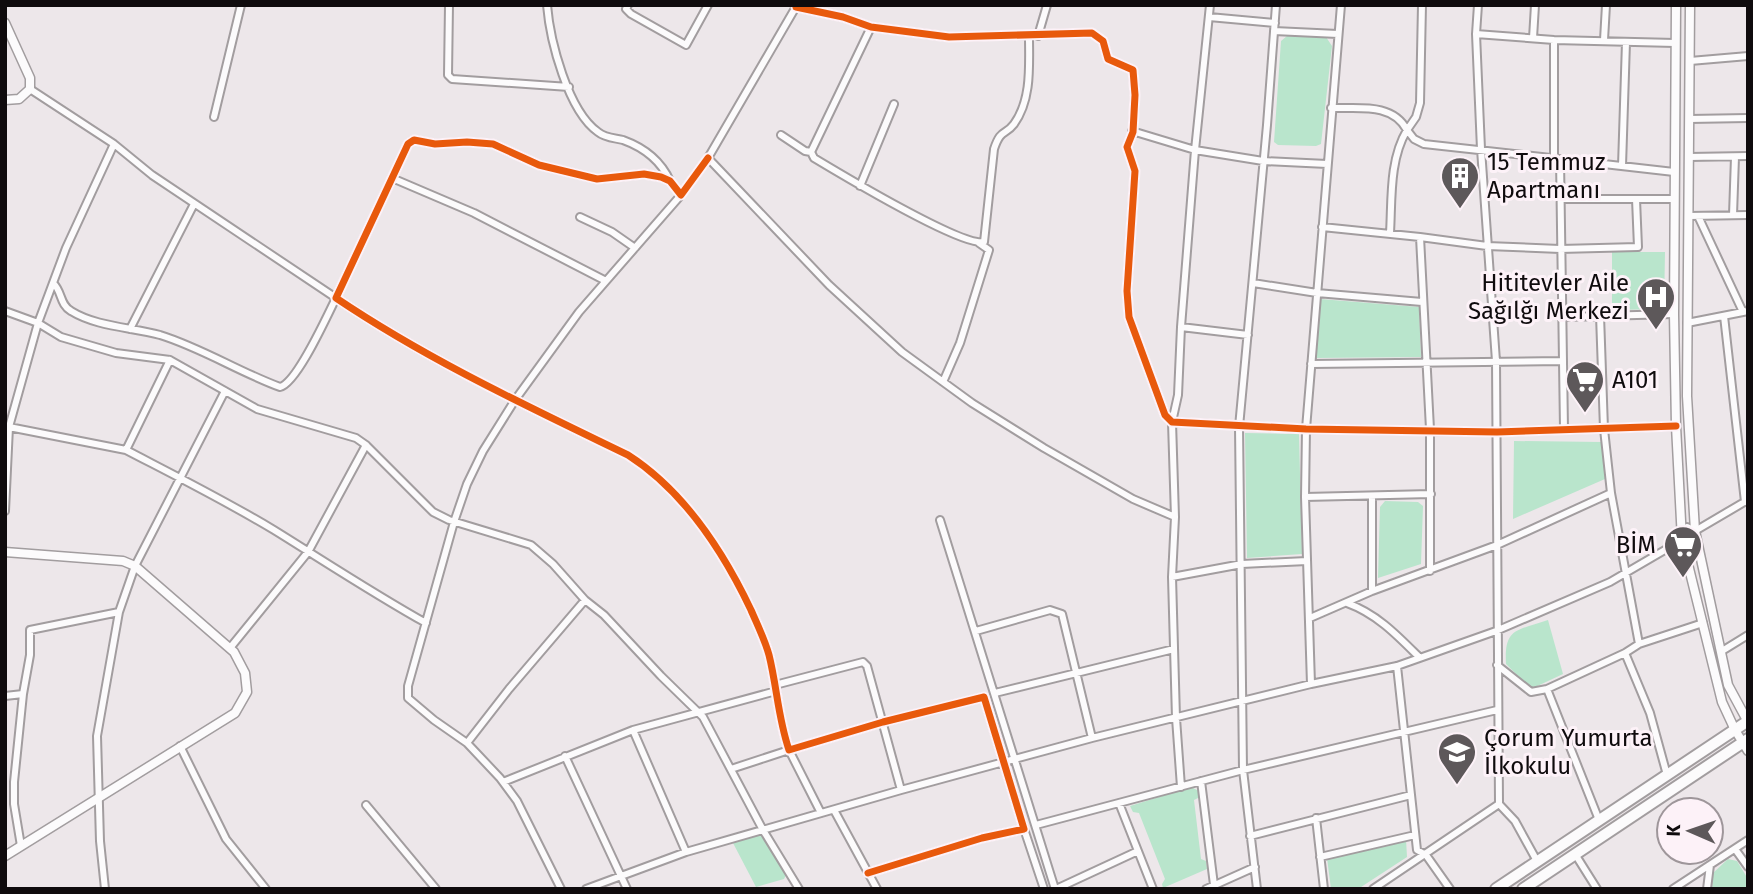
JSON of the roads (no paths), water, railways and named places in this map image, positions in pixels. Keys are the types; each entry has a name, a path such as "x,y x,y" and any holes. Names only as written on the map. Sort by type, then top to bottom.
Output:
{"highway":[{"path":"1496,889 1748,721"},
{"path":"1523,889 1746,744"}],"street":[{"path":"214,117 241,5"},
{"path":"449,5 448,75 452,79 569,87"},
{"path":"547,5 551,35 569,87 586,122 601,135 638,146 656,158 681,195"},
{"path":"628,5 626,9 631,14 686,45 708,5"},
{"path":"1038,36 1047,5"},
{"path":"1181,786 1172,577 1175,517 1172,422 1178,395 1195,150 1210,5"},
{"path":"1257,889 1243,770 1239,427 1276,5"},
{"path":"1311,684 1305,497 1306,429 1341,5"},
{"path":"1390,233 1394,170 1400,144 1416,117 1420,103 1422,5"},
{"path":"1478,5 1476,34 1496,361 1499,804 1515,821 1537,861"},
{"path":"1533,38 1535,5"},
{"path":"1604,40 1606,5"},
{"path":"1676,5 1674,314 1682,536 1722,702 1735,730 1746,744"},
{"path":"1690,5 1689,157 1694,216 1687,323 1687,396 1695,533 1728,685 1748,721"},
{"path":"561,889 517,801 503,782 467,743 408,698 408,686 454,522 467,484 483,451 579,312 681,195 708,158 797,6 871,27 949,37 1092,33 1103,41 1108,59 1133,70 1135,95 1132,131 1127,147 1135,171 1127,291 1129,317 1165,415 1172,422 1239,427 1497,432 1676,426"},
{"path":"1209,17 1338,34"},
{"path":"5,23 30,78 30,89 19,99 5,100"},
{"path":"811,152 871,27"},
{"path":"1476,34 1554,40 1675,43"},
{"path":"979,243 984,242 994,149 999,135 1014,125 1029,85 1029,36"},
{"path":"1554,40 1564,429"},
{"path":"1622,166 1626,42"},
{"path":"1690,61 1748,56"},
{"path":"30,89 114,144 194,204 364,317 515,401 648,468 714,542 738,582 769,652 778,714 789,750 821,813"},
{"path":"860,186 894,104"},
{"path":"1331,108 1388,111 1398,117 1414,139 1424,144 1674,172"},
{"path":"1689,119 1748,118"},
{"path":"1132,131 1195,150 1263,161 1327,164"},
{"path":"781,135 811,152"},
{"path":"54,284 64,304 71,311 93,320 188,345 271,384 284,386 289,384 313,345 408,144 414,140 435,144 493,144 539,165 597,179 644,174 670,181"},
{"path":"5,511 7,427 38,323 66,248 114,144"},
{"path":"811,152 814,158 860,186 989,250 960,344 943,382"},
{"path":"1689,157 1748,156"},
{"path":"1733,215 1735,157"},
{"path":"708,158 828,285 902,352 972,403 1094,478 1175,517"},
{"path":"392,178 474,213 606,281"},
{"path":"1560,199 1674,199"},
{"path":"1322,227 1487,246 1638,247 1636,199"},
{"path":"130,329 194,204"},
{"path":"1694,216 1748,215"},
{"path":"1687,323 1745,312 1694,216"},
{"path":"580,217 612,232 635,248"},
{"path":"1420,237 1430,429 1430,571"},
{"path":"1253,283 1317,293 1422,302"},
{"path":"5,311 38,323 61,337 116,354 170,360 257,408 344,433 366,444 433,512 454,522 531,545 699,712 798,889"},
{"path":"1563,317 1674,314"},
{"path":"1600,315 1604,429 1611,493 1639,644"},
{"path":"1682,536 1689,542 1695,533 1746,500 1724,316"},
{"path":"1181,327 1248,335"},
{"path":"126,450 170,360"},
{"path":"1311,364 1562,361"},
{"path":"105,889 98,796 97,736 119,611 135,566 225,391"},
{"path":"7,427 126,450 201,488 426,623"},
{"path":"230,648 308,552 366,444"},
{"path":"1310,618 1372,591 1497,545 1611,493"},
{"path":"1305,497 1430,494"},
{"path":"1372,496 1372,591"},
{"path":"940,520 1055,889 1138,851"},
{"path":"586,889 686,852 901,790 1092,738 1311,684 1397,666 1496,631 1610,582 1682,536 1687,527 1695,533"},
{"path":"5,552 123,561 135,566 230,648 245,673 247,692 235,713 5,856"},
{"path":"1172,577 1242,564 1307,561"},
{"path":"467,743 585,600"},
{"path":"1348,603 1364,609 1391,629 1419,657"},
{"path":"976,631 1050,610 1062,614 1092,738"},
{"path":"20,846 13,803 23,694 30,655 30,630 119,611"},
{"path":"1497,664 1531,692 1547,689 1639,644 1703,623"},
{"path":"1721,651 1748,635"},
{"path":"995,693 1174,649"},
{"path":"1625,653 1650,713 1667,775"},
{"path":"503,782 633,730 863,662 867,666 901,790"},
{"path":"1397,666 1417,850 1426,855 1450,889"},
{"path":"1547,689 1599,820"},
{"path":"5,696 23,694"},
{"path":"731,769 883,722 984,697 1044,889"},
{"path":"1036,825 1243,770 1497,710"},
{"path":"633,730 686,852"},
{"path":"180,746 226,839 266,889"},
{"path":"565,756 627,889"},
{"path":"1202,781 1214,885"},
{"path":"1251,836 1411,795"},
{"path":"1119,803 1153,889"},
{"path":"1373,889 1499,804"},
{"path":"366,805 436,889"},
{"path":"834,810 877,889"},
{"path":"1315,818 1324,889"},
{"path":"868,873 982,838 1024,829"},
{"path":"1320,857 1415,835"},
{"path":"1725,855 1748,840"},
{"path":"1735,849 1748,867"},
{"path":"1575,854 1597,889"},
{"path":"1672,889 1708,866"},
{"path":"1707,889 1710,866"},
{"path":"1206,889 1255,867"}],"place":[{"name":"15 Temmuz Apartmanı","path":"1460,210"},
{"name":"Hititevler Aile Sağılğı Merkezi","path":"1656,331"},
{"name":"A101","path":"1585,414"},
{"name":"BİM","path":"1683,579"},
{"name":"Çorum Yumurta İlkokulu","path":"1457,786"}]}
